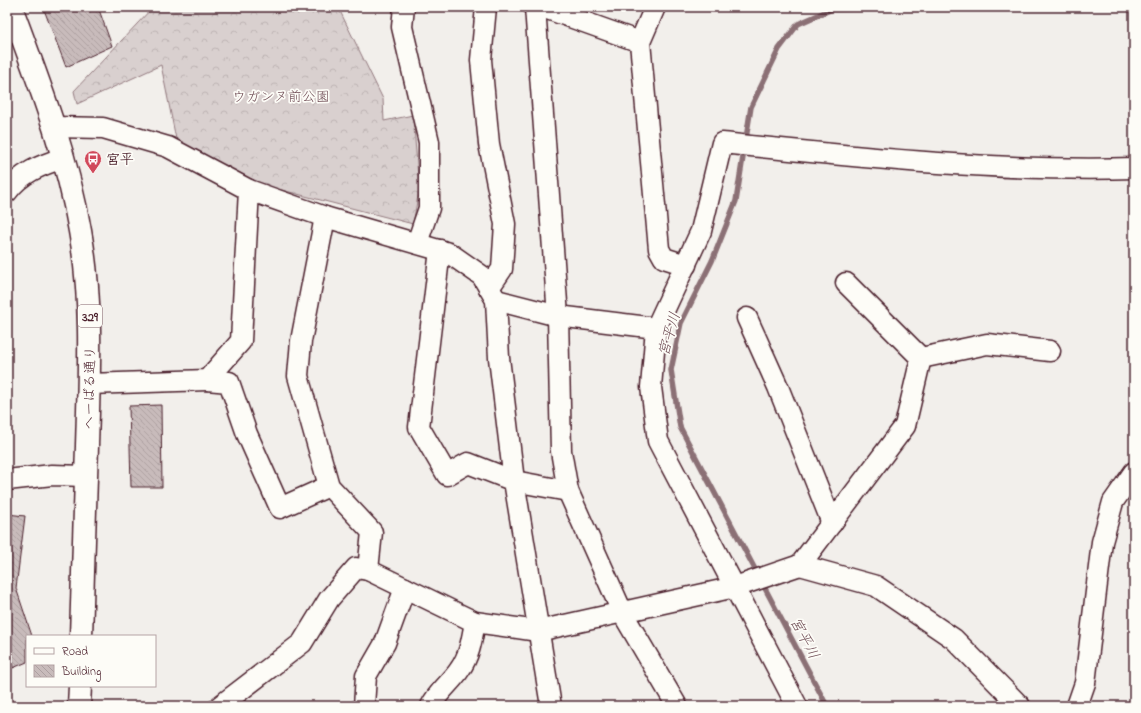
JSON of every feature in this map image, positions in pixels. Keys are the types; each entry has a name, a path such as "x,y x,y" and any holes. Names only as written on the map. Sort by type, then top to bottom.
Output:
{"highway":[{"name":"へーばる通り","path":"10,7 54,127 63,158 80,230 86,278 90,321 81,635"},
{"path":"79,706 80,687"}],"street":[{"path":"404,7 402,27 429,142 429,208 417,243"},
{"path":"486,7 481,60 489,144 505,224 502,269 493,294 514,481 551,706"},
{"path":"535,7 558,316 561,451 568,491 623,614 677,706 682,706"},
{"path":"542,7 640,42"},
{"path":"655,7 640,42 659,249 664,258 686,265"},
{"path":"54,127 103,128 168,147 249,190 325,217 449,253 482,276 493,294 558,316 656,328"},
{"path":"797,706 742,585 658,441 651,388 656,328 701,232 722,143 874,158 1080,170 1134,168"},
{"path":"7,192 15,181 42,165 63,158"},
{"path":"206,380 241,341 249,190"},
{"path":"325,217 301,341 298,376 329,486 372,532 368,570"},
{"path":"440,250 419,427 447,475 468,463 514,481 568,491"},
{"path":"846,283 921,358"},
{"path":"747,318 778,386 832,523"},
{"path":"921,358 987,344 1050,351"},
{"path":"220,706 302,643 329,599 356,568 368,570 475,622 538,631 623,614 742,585 800,565 905,426 921,358"},
{"path":"89,384 206,380 229,382 247,434 280,508 329,486"},
{"path":"1077,706 1084,683 1102,542 1113,502 1134,472"},
{"path":"7,480 52,475 86,476"},
{"path":"800,565 876,586 954,639 1020,706"},
{"path":"364,706 366,676 385,643 406,588"},
{"path":"431,706 460,669 470,648 475,622"}],"green space":[{"name":"ウガンヌ前公園","path":"153,7 338,7 383,99 384,121 413,115 419,190 413,224 251,182 176,139 161,65 77,104 74,91"}],"building":[{"path":"43,7 98,7 112,46 66,67"},
{"path":"161,405 162,487 131,487 129,406"},
{"path":"7,514 25,516 16,588 32,635 26,635 26,662 13,668 7,651"}],"waterway":[{"name":"宮平川","path":"827,706 680,427 671,370 681,323 712,261 736,201 751,107 779,49 798,24 832,9 886,7"}],"place":[{"name":"宮平","path":"93,174"}]}
